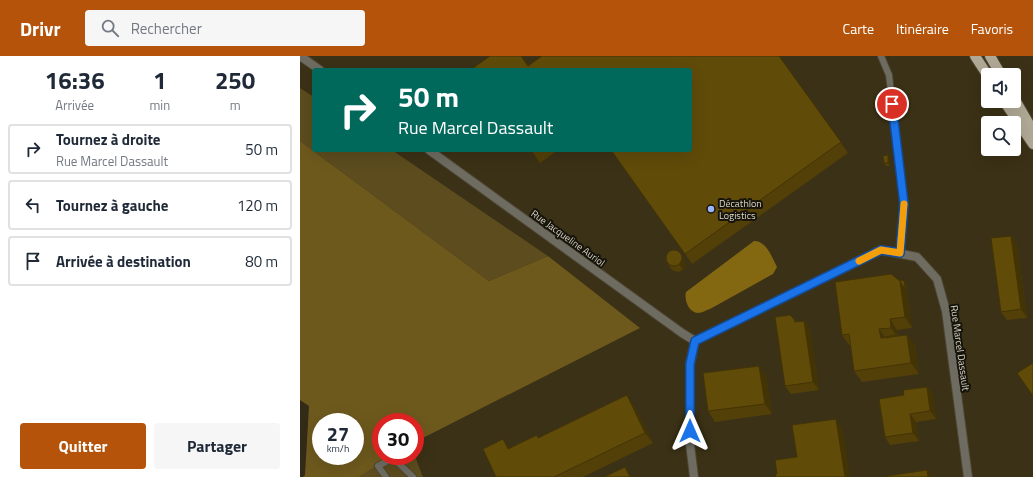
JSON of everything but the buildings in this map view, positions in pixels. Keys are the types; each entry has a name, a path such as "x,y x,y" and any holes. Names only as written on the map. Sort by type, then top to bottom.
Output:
{"main road":[{"path":"975,56 983,68"},
{"path":"990,56 997,68"},
{"path":"1009,108 1033,144"},
{"path":"1020,108 1032,127"}],"street":[{"path":"300,56 317,68"},
{"name":"Rue Jacqueline Auriol","path":"433,152 682,334 695,341"},
{"name":"Rue Marcel Dassault","path":"695,341 881,250 916,256 937,279 946,311 968,477"},
{"path":"694,477 690,444 690,364 695,341"}],"lane":[{"path":"881,56 889,75 904,204 900,253"},
{"path":"386,477 378,466 393,458 413,477"}],"shaded area":[{"path":"300,56 1033,56 1033,477 423,477 418,465 424,465 424,437 640,328 548,256 395,152 692,152 692,68 312,68 312,96 300,88"},
{"path":"300,88 312,96 312,150 300,141"},
{"path":"300,141 312,150 312,152 315,152 489,281 548,256 640,328 424,437 424,413 372,413 372,465 378,465 359,477 303,477 305,475 309,406 300,400"},
{"path":"315,152 395,152 548,256 489,281"},
{"path":"754,241 759,242 766,247 771,255 777,267 773,274 701,313 695,312 689,308 686,301 686,292"},
{"path":"378,465 418,465 423,477 359,477"}],"slow traffic":[{"path":"859,261 881,250 900,253 904,204"}],"place":[{"name":"Décathlon Logistics","path":"711,209"}],"route":[{"path":"690,431 690,364 695,341 881,250 900,253 904,204 892,104"}]}
